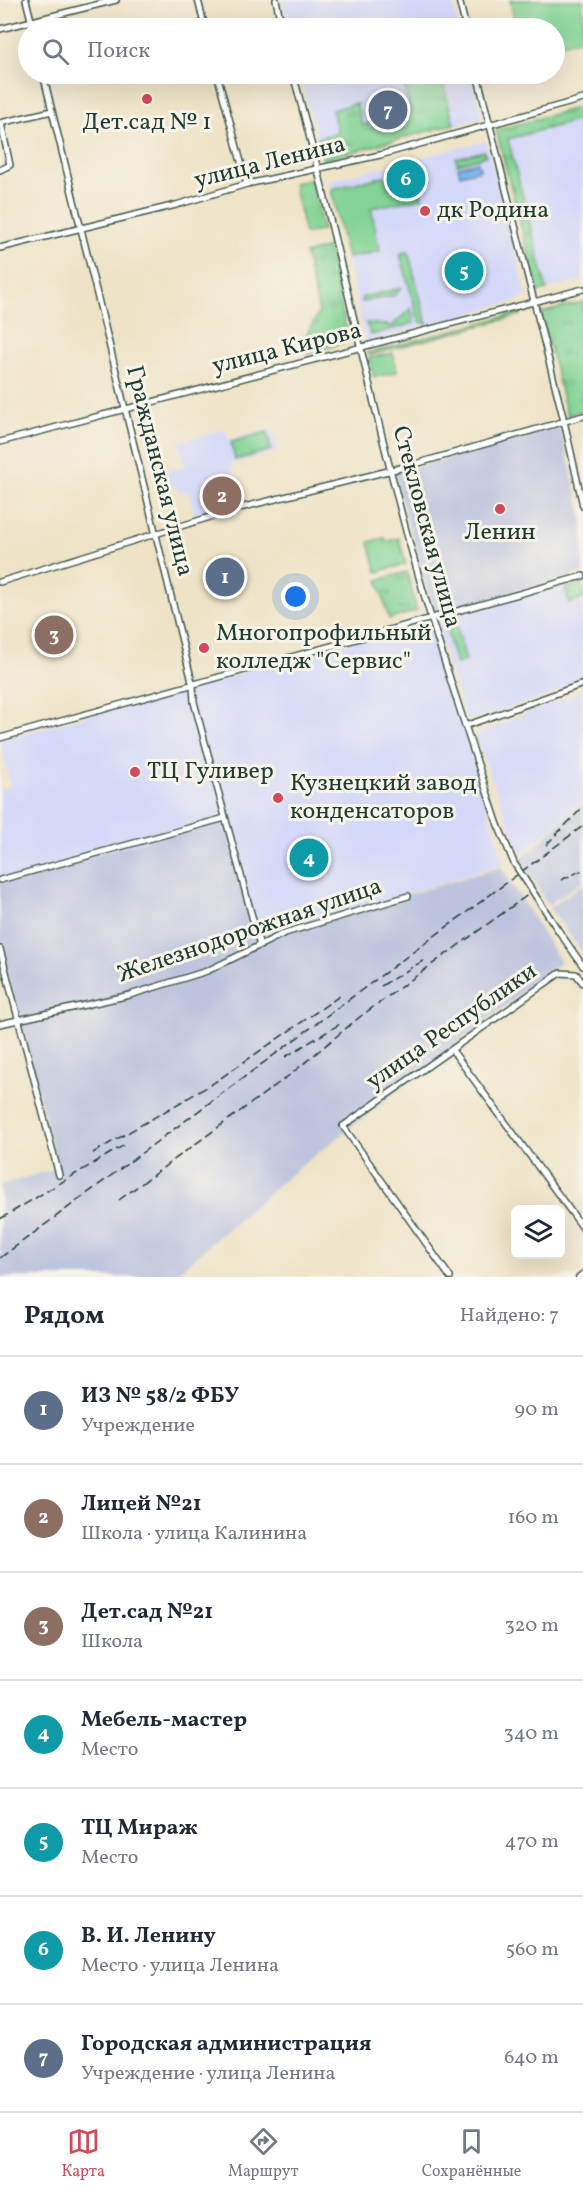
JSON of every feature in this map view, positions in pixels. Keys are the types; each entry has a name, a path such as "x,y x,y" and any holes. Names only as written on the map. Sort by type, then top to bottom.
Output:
{"street":[{"path":"26,0 30,18"},
{"path":"43,18 116,0"},
{"path":"198,0 202,18"},
{"path":"276,0 280,18"},
{"path":"459,0 464,18"},
{"path":"0,29 18,24"},
{"name":"Гражданская улица","path":"45,84 193,686 194,702 260,946"},
{"path":"220,84 247,184"},
{"name":"Стекловская улица","path":"296,84 319,169 360,349 391,470 465,726 498,825 514,863 583,966"},
{"path":"479,84 564,421 583,507"},
{"name":"улица Ленина","path":"0,248 82,226 176,205 247,184 319,169 583,99"},
{"path":"0,170 10,165 0,123 52,111"},
{"name":"улица Кирова","path":"0,442 583,289"},
{"path":"0,582 236,509 391,470 583,416"},
{"path":"0,738 583,576"},
{"path":"465,726 583,684"},
{"path":"0,880 225,818"},
{"name":"Железнодорожная улица","path":"0,1024 140,991 207,971 285,933 408,896"},
{"path":"0,949 59,1175"},
{"name":"улица Республики","path":"450,1277 343,1126 560,973 576,974 583,983"},
{"path":"452,1050 583,1228"},
{"path":"579,1277 583,1274"}],"shaded area":[{"path":"282,0 452,0 456,18 286,18"},
{"path":"303,84 474,84 482,117 323,160"},
{"path":"583,119 583,280 548,289 509,139"},
{"path":"486,141 526,292 525,298 366,342 328,181"},
{"path":"560,427 583,520 583,573 434,614 394,473"},
{"path":"225,429 228,440 272,429 278,451 231,464 241,503 195,516 188,491 179,492 177,486 170,488 165,472 186,466 179,442"},
{"path":"563,584 569,605 583,601 583,682 532,701 466,721 435,619"},
{"path":"431,620 504,863 284,932 271,939 0,939 0,789 10,786 0,740"},
{"path":"583,690 583,801 521,855 475,735"},
{"path":"583,804 583,881 548,905 521,859"},
{"path":"224,818 258,939 501,867 561,962 290,1175 172,1277 0,1277 0,1185 58,1168 0,948 0,882"},
{"path":"583,884 583,953 549,908"}],"green space":[{"path":"510,0 583,0 583,39 565,43 565,18 514,18"},
{"path":"404,84 432,84 433,86 443,84 454,124 323,160 318,138 338,133 332,110 356,103 362,125 411,112"},
{"path":"583,106 583,119 508,139 547,290 538,292 496,130"},
{"path":"484,151 486,156 457,164 456,158"},
{"path":"385,176 388,188 419,181 422,198 371,208 380,251 347,258 331,189"},
{"path":"311,179 323,230 305,234 293,183"},
{"path":"328,247 349,341 307,354 304,339 319,312 305,254"},
{"path":"408,251 427,324 419,321 400,254"},
{"path":"401,288 395,295 362,302 362,297"},
{"path":"583,302 583,411 567,415 541,313"},
{"path":"411,308 414,323 371,335 366,323 392,326"},
{"path":"521,312 521,315 369,355 368,353"},
{"path":"393,353 397,372 374,377 369,358"},
{"path":"267,432 271,450 235,460 231,442"},
{"path":"385,538 386,542 399,538 406,564 377,572 369,542"},
{"path":"407,572 417,611 389,619 378,580"},
{"path":"583,583 583,599 569,603 565,588"},
{"path":"456,623 466,661 456,664 447,631"}],"water":[{"path":"478,162 480,170 460,175 458,167"}],"railway":[{"path":"546,845 583,807"},
{"path":"0,1258 583,826"},
{"path":"561,880 583,870"},
{"path":"119,1200 291,1074 361,1016 529,894"},
{"path":"381,986 426,959"},
{"path":"93,1153 212,1084 341,995"},
{"path":"285,1057 340,1024"},
{"path":"0,1219 126,1144"}],"place":[{"name":"Дет.сад № 1","path":"147,99"},
{"name":"Городская администрация","path":"388,110"},
{"name":"В. И. Ленину","path":"406,179"},
{"name":"дк Родина","path":"425,211"},
{"name":"ТЦ Мираж","path":"464,271"},
{"name":"Лицей №21","path":"222,496"},
{"name":"Ленин","path":"500,509"},
{"name":"ИЗ № 58/2 ФБУ","path":"225,577"},
{"name":"Дет.сад №21","path":"54,635"},
{"name":"Многопрофильный колледж \"Сервис\"","path":"204,648"},
{"name":"ТЦ Гуливер","path":"135,772"},
{"name":"Кузнецкий завод конденсаторов","path":"278,798"},
{"name":"Мебель-мастер","path":"309,858"}]}
